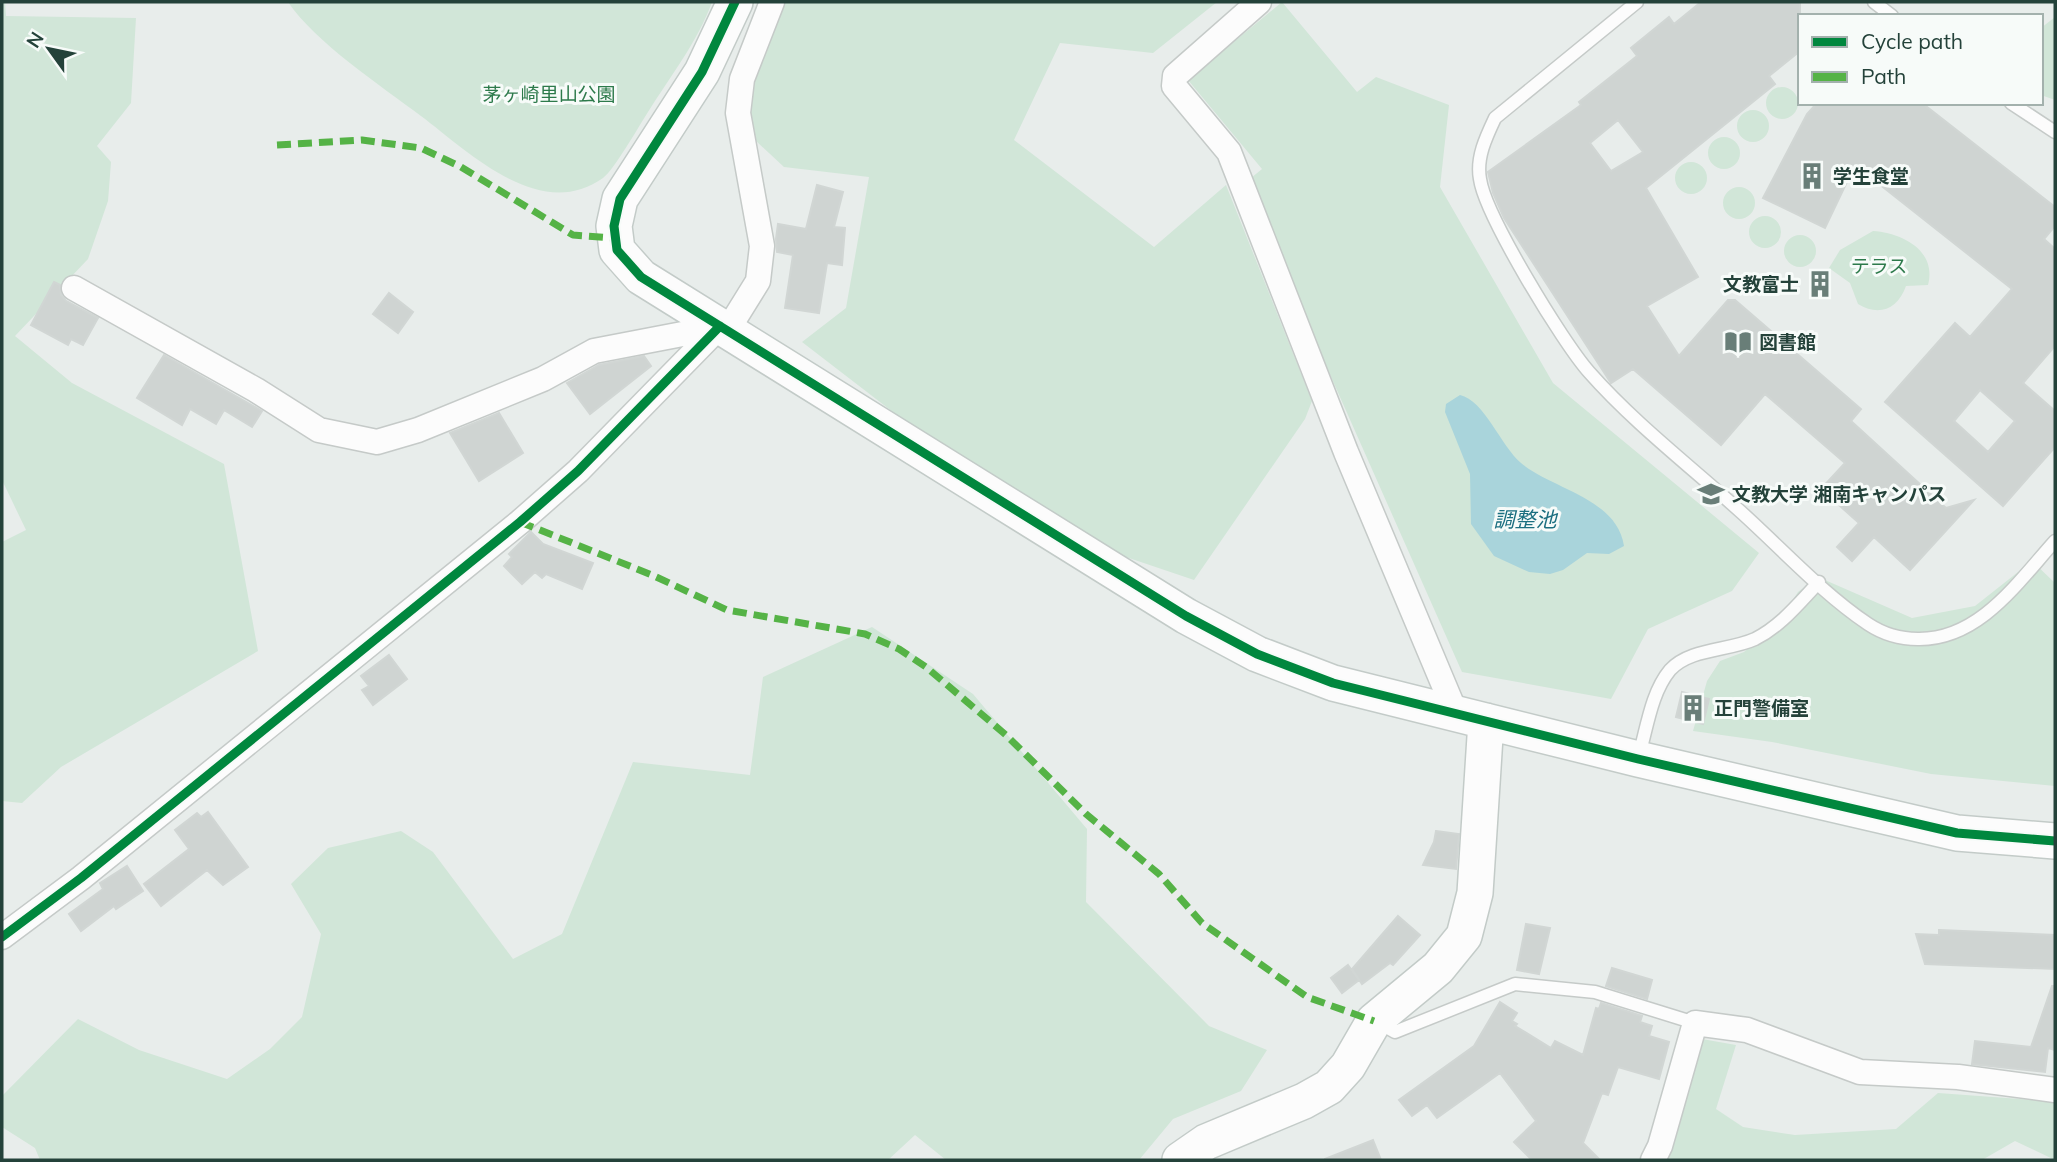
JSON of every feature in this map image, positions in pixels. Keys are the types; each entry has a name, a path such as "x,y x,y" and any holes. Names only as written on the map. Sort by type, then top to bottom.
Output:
{"street":[{"path":"735,2 702,72 620,200 614,226 617,250 640,277 1186,616 1257,654 1333,683 1638,759 1957,833 2055,841"},
{"path":"2,937 81,878 520,522 578,471 724,329 758,281 762,246 738,113 742,79 772,2"},
{"path":"1180,1160 1206,1142 1304,1101 1329,1087 1348,1066 1374,1021 1438,968 1464,936 1475,893 1471,717 1346,452 1228,152 1174,86 1175,76 1259,2"},
{"path":"74,288 256,390 319,430 377,442 418,430 531,384 594,351 724,329"},
{"path":"1653,1160 1660,1146 1695,1023 1747,1030 1860,1072 1958,1077 2055,1090"}],"lane":[{"path":"1637,2 1495,118 1484,142 1479,177 1492,212 1553,321 1588,371 1819,582 1868,624 1890,636 1918,640 1949,635 1980,620 2055,541"},
{"path":"1874,2 1889,14"},
{"path":"2014,105 2055,132"},
{"path":"1638,759 1659,687 1672,668 1690,657 1752,640 1776,627 1819,582"},
{"path":"1374,1021 1395,1032 1515,984 1595,992 1695,1023"}],"green space":[{"path":"2,2 5,2 6,16 136,18 131,103 97,146 111,162 108,201 88,259 15,336 72,383 224,464 258,651 61,767 22,803 2,801 2,542 26,530 2,480"},
{"name":"茅ヶ崎里山公園","path":"288,2 712,2 691,45 608,173 579,190 555,192 530,188 483,163 332,48"},
{"path":"760,2 1217,2 1153,53 1060,43 1014,140 1154,247 1226,185 1312,401 1305,419 1194,580 1126,557 1071,531 954,459 802,342 846,308 869,177 784,167 726,113"},
{"path":"1282,2 1357,92 1376,77 1449,105 1440,187 1553,383 1759,553 1732,591 1648,629 1611,699 1462,672 1245,183 1262,169 1188,80"},
{"path":"2055,17 2055,100 2043,96 2043,26"},
{"path":"1782,87 1793,92 1798,103 1793,114 1782,119 1771,114 1766,103 1771,92"},
{"path":"1753,110 1764,115 1769,126 1764,137 1753,142 1742,137 1737,126 1742,115"},
{"path":"1724,137 1735,142 1740,153 1735,164 1724,169 1713,164 1708,153 1713,142"},
{"path":"1691,162 1702,167 1707,178 1702,189 1691,194 1680,189 1675,178 1680,167"},
{"path":"1739,187 1750,192 1755,203 1750,214 1739,219 1728,214 1723,203 1728,192"},
{"path":"1765,216 1776,221 1781,232 1776,243 1765,248 1754,243 1749,232 1754,221"},
{"name":"テラス","path":"1873,231 1896,236 1915,246 1927,262 1929,273 1928,285 1906,286 1893,305 1880,310 1858,304 1850,283 1829,268 1840,250"},
{"path":"1800,235 1811,240 1816,251 1811,262 1800,267 1789,262 1784,251 1789,240"},
{"path":"2032,561 2055,583 2055,786 1931,774 1772,742 1693,731 1707,681 1720,661 1744,652 1780,620 1798,592 1818,577 1912,618 1975,606"},
{"path":"872,627 973,694 1087,829 1086,902 1209,1026 1267,1050 1241,1091 1173,1119 1139,1160 946,1160 915,1135 888,1160 40,1160 35,1148 2,1127 2,1096 78,1019 139,1050 227,1079 270,1049 302,1017 321,934 291,884 328,848 401,831 433,852 513,959 562,934 633,762 750,775 763,677"},
{"path":"1702,1039 1736,1045 1716,1109 1743,1127 1795,1135 1896,1129 1938,1093 2047,1101 2055,1093 2055,1160 2015,1141 1982,1160 1664,1160"}],"water":[{"name":"調整池","path":"1460,395 1477,405 1521,463 1582,496 1609,516 1619,530 1624,546 1609,554 1587,553 1563,570 1550,574 1529,572 1494,556 1471,524 1470,474 1445,412 1446,404"}],"building":[{"path":"1701,2 1800,2 1798,53 1769,76 1775,84 1646,188 1698,277 1647,306 1679,356 1728,300 1735,300 1861,409 1851,421 1946,508 1974,500 1910,570 1874,537 1852,561 1837,547 1859,523 1821,489 1845,463 1765,394 1721,445 1633,369 1611,383 1504,218 1493,193 1488,172 1581,105 1579,102 1637,56 1631,48 1669,17 1674,24","holes":["1618,120 1643,152 1611,171 1590,143"]},
{"path":"1815,105 1925,105 2055,207 2055,226 2044,239 2055,249 2055,346 2023,383 2055,411 2055,447 2003,506 1885,402 1955,323 1970,337 2012,289 1855,165 1825,228 1763,198 1807,114","holes":["1980,390 2015,421 1988,452 1954,421"]},
{"path":"817,185 843,192 834,227 845,228 842,265 827,263 819,313 785,308 793,255 777,252 776,239 778,224 806,229"},
{"name":"文教富士","path":"1820,275 1827,278 1830,285 1827,292 1820,295 1813,292 1810,285 1813,278"},
{"path":"54,282 60,285 61,295 66,301 98,318 83,345 71,339 68,345 31,325"},
{"path":"389,293 413,312 398,333 373,314"},
{"path":"164,355 262,411 252,427 224,410 216,424 190,409 182,425 137,398"},
{"path":"644,356 651,366 590,414 567,383 599,365"},
{"path":"499,413 523,453 479,481 450,433"},
{"path":"531,532 543,544 593,563 582,589 546,574 542,578 535,572 522,584 504,566 512,557 509,554"},
{"path":"389,655 407,679 373,705 362,690 369,686 361,676"},
{"name":"正門警備室","path":"1682,692 1709,699 1703,724 1676,717"},
{"path":"208,812 248,867 223,885 207,870 161,906 144,884 189,849 175,830 197,813 201,817"},
{"path":"1436,831 1459,834 1456,869 1423,865"},
{"path":"127,866 143,891 116,909 114,906 81,931 69,914 103,889 100,883"},
{"path":"1398,916 1420,935 1393,965 1390,963 1362,984 1352,969"},
{"path":"1526,924 1550,928 1539,974 1517,970"},
{"path":"1939,930 2055,935 2055,969 1925,964 1916,934 1939,935"},
{"path":"1348,965 1359,980 1342,993 1331,978"},
{"path":"1612,968 1652,980 1647,999 1606,986"},
{"path":"2052,986 2055,986 2055,1050 2048,1048 2045,1072 1972,1064 1975,1041 2031,1047"},
{"path":"1500,1002 1517,1013 1512,1021 1517,1024 1515,1026 1551,1048 1555,1041 1583,1055 1596,1008 1599,1009 1601,1003 1642,1016 1640,1022 1652,1026 1649,1036 1669,1042 1659,1079 1618,1067 1608,1095 1602,1093 1583,1143 1600,1160 1532,1160 1514,1142 1536,1121 1500,1073 1437,1118 1427,1105 1412,1116 1399,1100 1474,1046"},
{"path":"1373,1140 1381,1160 1325,1160 1325,1159"}],"marked path":[{"path":"277,145 362,140 421,148 461,167 573,235 615,238"},
{"path":"520,522 652,575 727,610 865,634 899,649 926,667 1006,735 1086,814 1159,874 1202,923 1307,997 1374,1021"}],"cycle path":[{"path":"735,2 702,72 620,199 614,226 617,250 641,277 1186,616 1257,654 1333,683 1638,759 1957,833 2055,841"},
{"path":"2,937 81,878 520,522 578,471 720,326"}],"place":[{"name":"学生食堂","path":"1812,176"},
{"name":"文教富士","path":"1820,284"},
{"name":"図書館","path":"1738,342"},
{"name":"文教大学 湘南キャンパス","path":"1711,494"},
{"name":"正門警備室","path":"1693,708"}]}
